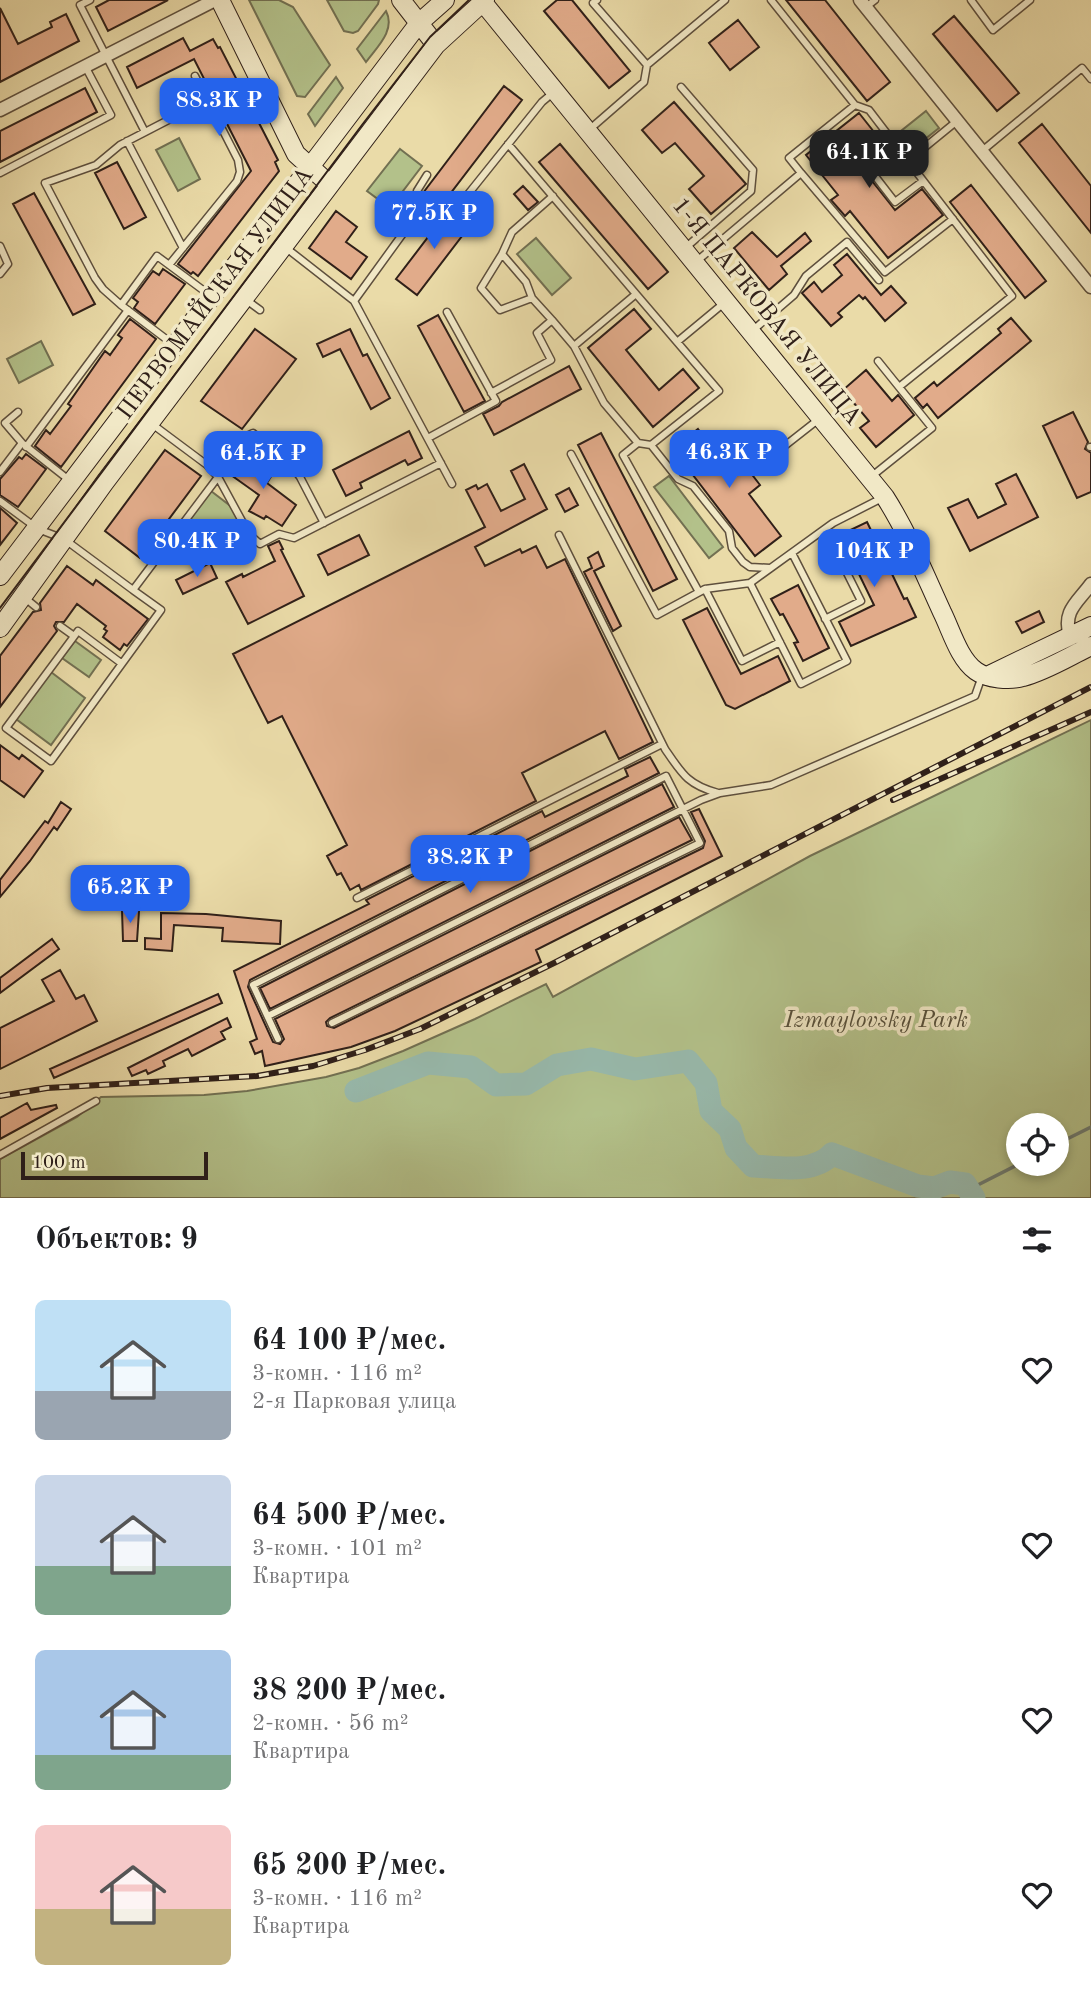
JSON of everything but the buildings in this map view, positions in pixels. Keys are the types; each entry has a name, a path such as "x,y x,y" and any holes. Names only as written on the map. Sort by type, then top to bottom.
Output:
{"main road":[{"path":"218,0 296,154 329,184"},
{"path":"401,0 436,45"},
{"name":"ПЕРВОМАЙСКАЯ УЛИЦА","path":"1,575 419,23 445,0"},
{"name":"ПЕРВОМАЙСКАЯ УЛИЦА","path":"0,628 30,602 64,539 329,184 436,45 483,0"},
{"name":"1-Я ПАРКОВАЯ УЛИЦА","path":"483,0 688,257 885,497 909,539 957,645 970,666 984,675"},
{"path":"1,575 8,585 30,602"},
{"path":"984,675 1091,626"},
{"path":"984,675 1004,679 1022,678 1091,646"}],"street":[{"path":"2,106 218,0"},
{"path":"867,2 957,121 1091,287"},
{"path":"1070,636 1068,614 1091,584"}],"lane":[{"path":"90,0 80,5 145,132"},
{"path":"597,0 593,3 647,65"},
{"path":"588,131 644,82 647,65 725,0"},
{"path":"771,0 855,105 869,110 883,123 889,137 923,181 931,185 953,219 1012,296 899,387"},
{"path":"971,0 993,30 1030,0"},
{"path":"0,173 111,115 85,66"},
{"path":"982,151 1082,68 1091,79"},
{"path":"169,265 237,181 240,172 238,160 195,76"},
{"path":"681,87 753,170 751,191 688,257"},
{"path":"461,203 555,90"},
{"path":"176,346 103,289 45,183 96,165 127,141 207,100"},
{"path":"855,105 789,158 885,272 953,219"},
{"path":"908,161 957,121"},
{"path":"889,137 861,158 895,202 923,181"},
{"path":"127,141 183,248"},
{"path":"508,144 719,391 652,445"},
{"path":"688,257 801,173"},
{"path":"354,301 420,210 417,191 428,175"},
{"path":"532,298 500,310 481,288 512,232 553,196"},
{"path":"750,332 794,295 806,276 847,242 879,280"},
{"path":"0,246 8,264 0,274"},
{"path":"284,246 354,301 452,484"},
{"path":"502,254 526,282 532,298 574,346 604,403 638,443 652,445 678,479 693,486 729,531 732,548 743,562 750,567 770,568"},
{"path":"121,305 157,256 211,296"},
{"path":"574,346 636,294"},
{"path":"244,298 260,310"},
{"path":"677,342 725,301"},
{"path":"0,472 128,310"},
{"path":"428,438 496,401 447,312"},
{"path":"491,393 551,360 537,333 552,320"},
{"path":"870,477 932,428 878,361"},
{"path":"18,412 5,423 24,445 72,483"},
{"path":"768,459 821,418"},
{"path":"150,423 207,465 218,477 249,534 260,544 279,534 294,538 441,463"},
{"path":"207,465 222,448 253,433 262,433"},
{"path":"253,433 289,462 324,523"},
{"path":"638,443 622,454 742,661 780,642"},
{"path":"571,454 657,615 702,590 750,583 825,529 885,497"},
{"path":"133,590 218,477"},
{"path":"0,501 38,529 64,539 161,610 51,761 6,728 78,631 121,663"},
{"path":"825,529 861,601 825,619"},
{"path":"559,535 662,744 679,769 697,787 720,793"},
{"path":"750,583 801,684 847,661 792,553"},
{"path":"60,626 74,636"},
{"path":"268,1016 720,793 771,785 975,696 984,675"},
{"path":"358,898 662,744"},
{"path":"278,1039 253,985 666,776 700,843 332,1023"},
{"path":"0,1155 96,1101"}],"green space":[{"path":"249,0 279,0 293,7 330,65 305,97 297,96"},
{"path":"327,0 379,0 358,31 353,33 344,31"},
{"path":"386,11 389,25 387,32 366,62 357,49"},
{"path":"336,77 343,88 315,126 308,114"},
{"path":"926,111 939,128 910,151 896,135"},
{"path":"179,138 200,179 178,191 156,150"},
{"path":"400,149 422,166 390,208 367,191"},
{"path":"536,238 571,278 552,295 517,254"},
{"path":"41,341 53,365 19,383 7,359"},
{"path":"669,476 723,547 709,558 654,487"},
{"path":"211,491 233,508 245,533 198,557 179,563 164,553"},
{"path":"75,641 101,660 89,677 62,658"},
{"path":"51,672 85,698 51,745 16,719"},
{"name":"Izmaylovsky Park","path":"1091,720 1091,1198 0,1198 0,1159 77,1117 101,1097 204,1095 247,1091 326,1077 403,1051 546,984 553,997 810,856"}],"waterway":[{"path":"356,1091 428,1063 471,1067 496,1085 526,1084 557,1065 591,1059 635,1069 688,1061 706,1083 711,1111 730,1129 736,1148 753,1166 806,1167 832,1154 918,1186 934,1188 950,1182 965,1184 974,1198"},
{"path":"1069,1138 1091,1127"},
{"path":"968,1190 1006,1171"}],"tram line":[{"path":"0,608 362,125 430,37 469,0"}],"railway":[{"path":"0,1096 47,1088 257,1076 313,1066 365,1050 420,1029 556,962 1091,687"},
{"path":"893,800 1091,712"}]}
